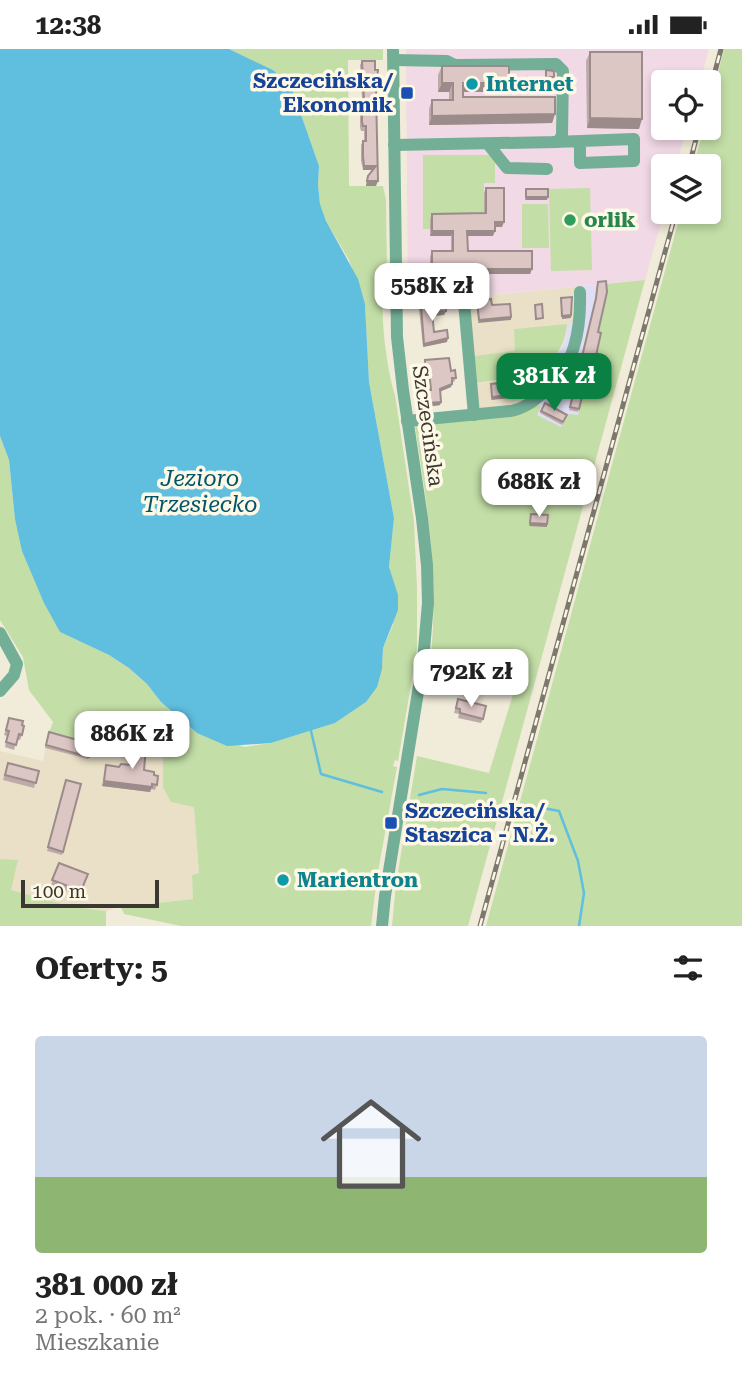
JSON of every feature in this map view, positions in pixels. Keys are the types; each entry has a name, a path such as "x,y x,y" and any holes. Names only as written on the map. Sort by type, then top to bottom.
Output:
{"street":[{"path":"393,54 447,61 455,65 559,66 563,71 565,84 567,140 394,145"},
{"name":"Szczecińska","path":"382,926 384,896 423,661 428,603 422,518 407,421 396,317 393,54"},
{"path":"488,144 507,168 547,169"},
{"path":"407,421 521,409 533,401 558,377 573,353 581,321 580,292"},
{"path":"464,302 474,415"},
{"path":"0,633 17,664 14,675 0,691"}],"shaded area":[{"path":"406,49 709,49 703,70 651,70 651,140 684,140 679,154 651,154 651,224 661,224 645,280 408,303"},
{"path":"606,284 607,294 598,334 601,335 592,372 588,372 578,416 567,417 561,428 536,415 526,405 523,378 541,370 561,349 567,324 577,323 575,287"},
{"path":"575,287 577,324 514,329 516,351 466,357 460,298"},
{"path":"523,378 526,405 471,412 468,384"},
{"path":"116,727 142,729 163,756 163,787 194,807 199,873 192,875 193,899 118,907 106,911 74,907 10,890 18,861 0,859 0,751 43,761 48,735 109,750"}],"green space":[{"path":"229,49 383,49 383,60 348,60 349,186 383,186 386,200 384,333 414,522 417,649 398,761 395,760 393,766 397,767 371,926 181,926 124,914 121,907 193,899 192,875 199,873 194,807 171,802 163,787 163,756 142,730 116,727 109,750 48,735 53,722 29,690 23,657 0,620 0,436 9,460 15,519 60,632 109,655 129,668 147,684 161,702 197,733 245,747 271,743 335,723 366,702 382,669 383,648 393,625 389,567 394,518 369,382 365,304 349,260 326,221 320,204 319,166 291,86 273,70"},
{"path":"724,49 742,49 742,926 486,926 678,224 721,224 721,154 696,154 701,140 721,140 721,70 719,70"},
{"path":"423,155 495,155 495,183 484,183 484,219 430,219 430,229 423,229"},
{"name":"orlik","path":"590,188 592,270 551,271 549,189"},
{"path":"522,204 548,204 549,248 522,248"},
{"path":"645,280 468,926 392,926 396,884 417,756 489,773 514,691 462,676 458,655 431,655 433,568 415,426 534,405 541,406 537,415 561,427 569,414 578,415 588,372 592,372 601,335 598,334 607,294 606,284"},
{"path":"567,324 564,340 557,353 534,375 468,384 466,357 515,351 514,329"},
{"path":"0,859 18,860 11,890 74,907 106,911 106,926 0,926"}],"water":[{"name":"Jezioro Trzesiecko","path":"0,49 229,49 273,70 291,86 319,166 320,204 326,221 358,279 365,304 369,382 394,518 389,567 398,595 398,610 383,648 382,669 377,687 366,702 335,723 271,743 227,746 197,733 161,702 147,684 129,668 109,655 60,632 44,603 22,551 15,519 9,460 0,436"}],"building":[{"path":"590,52 642,52 642,119 590,118"},
{"path":"362,61 375,61 375,70 378,70 378,181 367,181 376,166 364,166 363,141 366,141 366,126 363,126 362,122"},
{"path":"442,66 509,66 509,83 463,83 463,97 555,97 555,114 432,116 432,100 453,100 453,83 442,83"},
{"path":"546,70 554,71 554,77 546,77"},
{"path":"486,188 504,188 504,222 495,222 495,231 467,231 468,251 532,251 532,269 432,269 432,251 453,251 453,231 432,231 432,214 486,213"},
{"path":"526,189 548,189 548,197 526,197"},
{"path":"606,281 607,292 598,332 601,333 593,369 589,368 579,409 570,407 598,282"},
{"path":"572,297 571,315 562,316 561,298"},
{"path":"491,299 492,305 510,304 511,317 479,320 477,301"},
{"path":"445,303 446,311 432,312 434,332 447,330 448,338 424,344 421,305"},
{"path":"542,304 543,318 536,319 535,305"},
{"path":"449,358 451,371 455,370 456,378 452,378 452,384 440,389 441,402 429,403 428,390 431,390 429,371 425,372 425,360"},
{"path":"518,381 519,394 492,397 491,384"},
{"path":"545,403 567,415 563,422 541,411"},
{"path":"531,514 548,515 547,524 530,523"},
{"path":"458,699 486,706 483,719 460,713 460,709 456,708"},
{"path":"9,718 23,721 22,735 19,734 16,745 6,742"},
{"path":"49,732 92,744 89,757 46,745"},
{"path":"134,745 146,747 144,770 154,772 154,775 158,776 157,785 152,784 152,787 104,781 106,765 131,765"},
{"path":"8,763 39,771 36,783 5,775"},
{"path":"66,780 81,784 63,852 48,847"},
{"path":"59,863 88,874 81,891 52,880"}],"waterway":[{"path":"311,731 321,774 382,792"},
{"path":"419,795 442,789 486,793"},
{"path":"538,807 559,811 578,861 584,893 579,926"}],"railway":[{"path":"715,70 721,49"},
{"path":"692,154 696,140"},
{"path":"480,926 673,224"}],"place":[{"name":"Internet","path":"472,84"},
{"name":"Szczecińska/ Ekonomik","path":"407,93"},
{"name":"orlik","path":"570,220"},
{"name":"Szczecińska/ Staszica - N.Ż.","path":"391,823"},
{"name":"Marientron","path":"283,880"}]}
